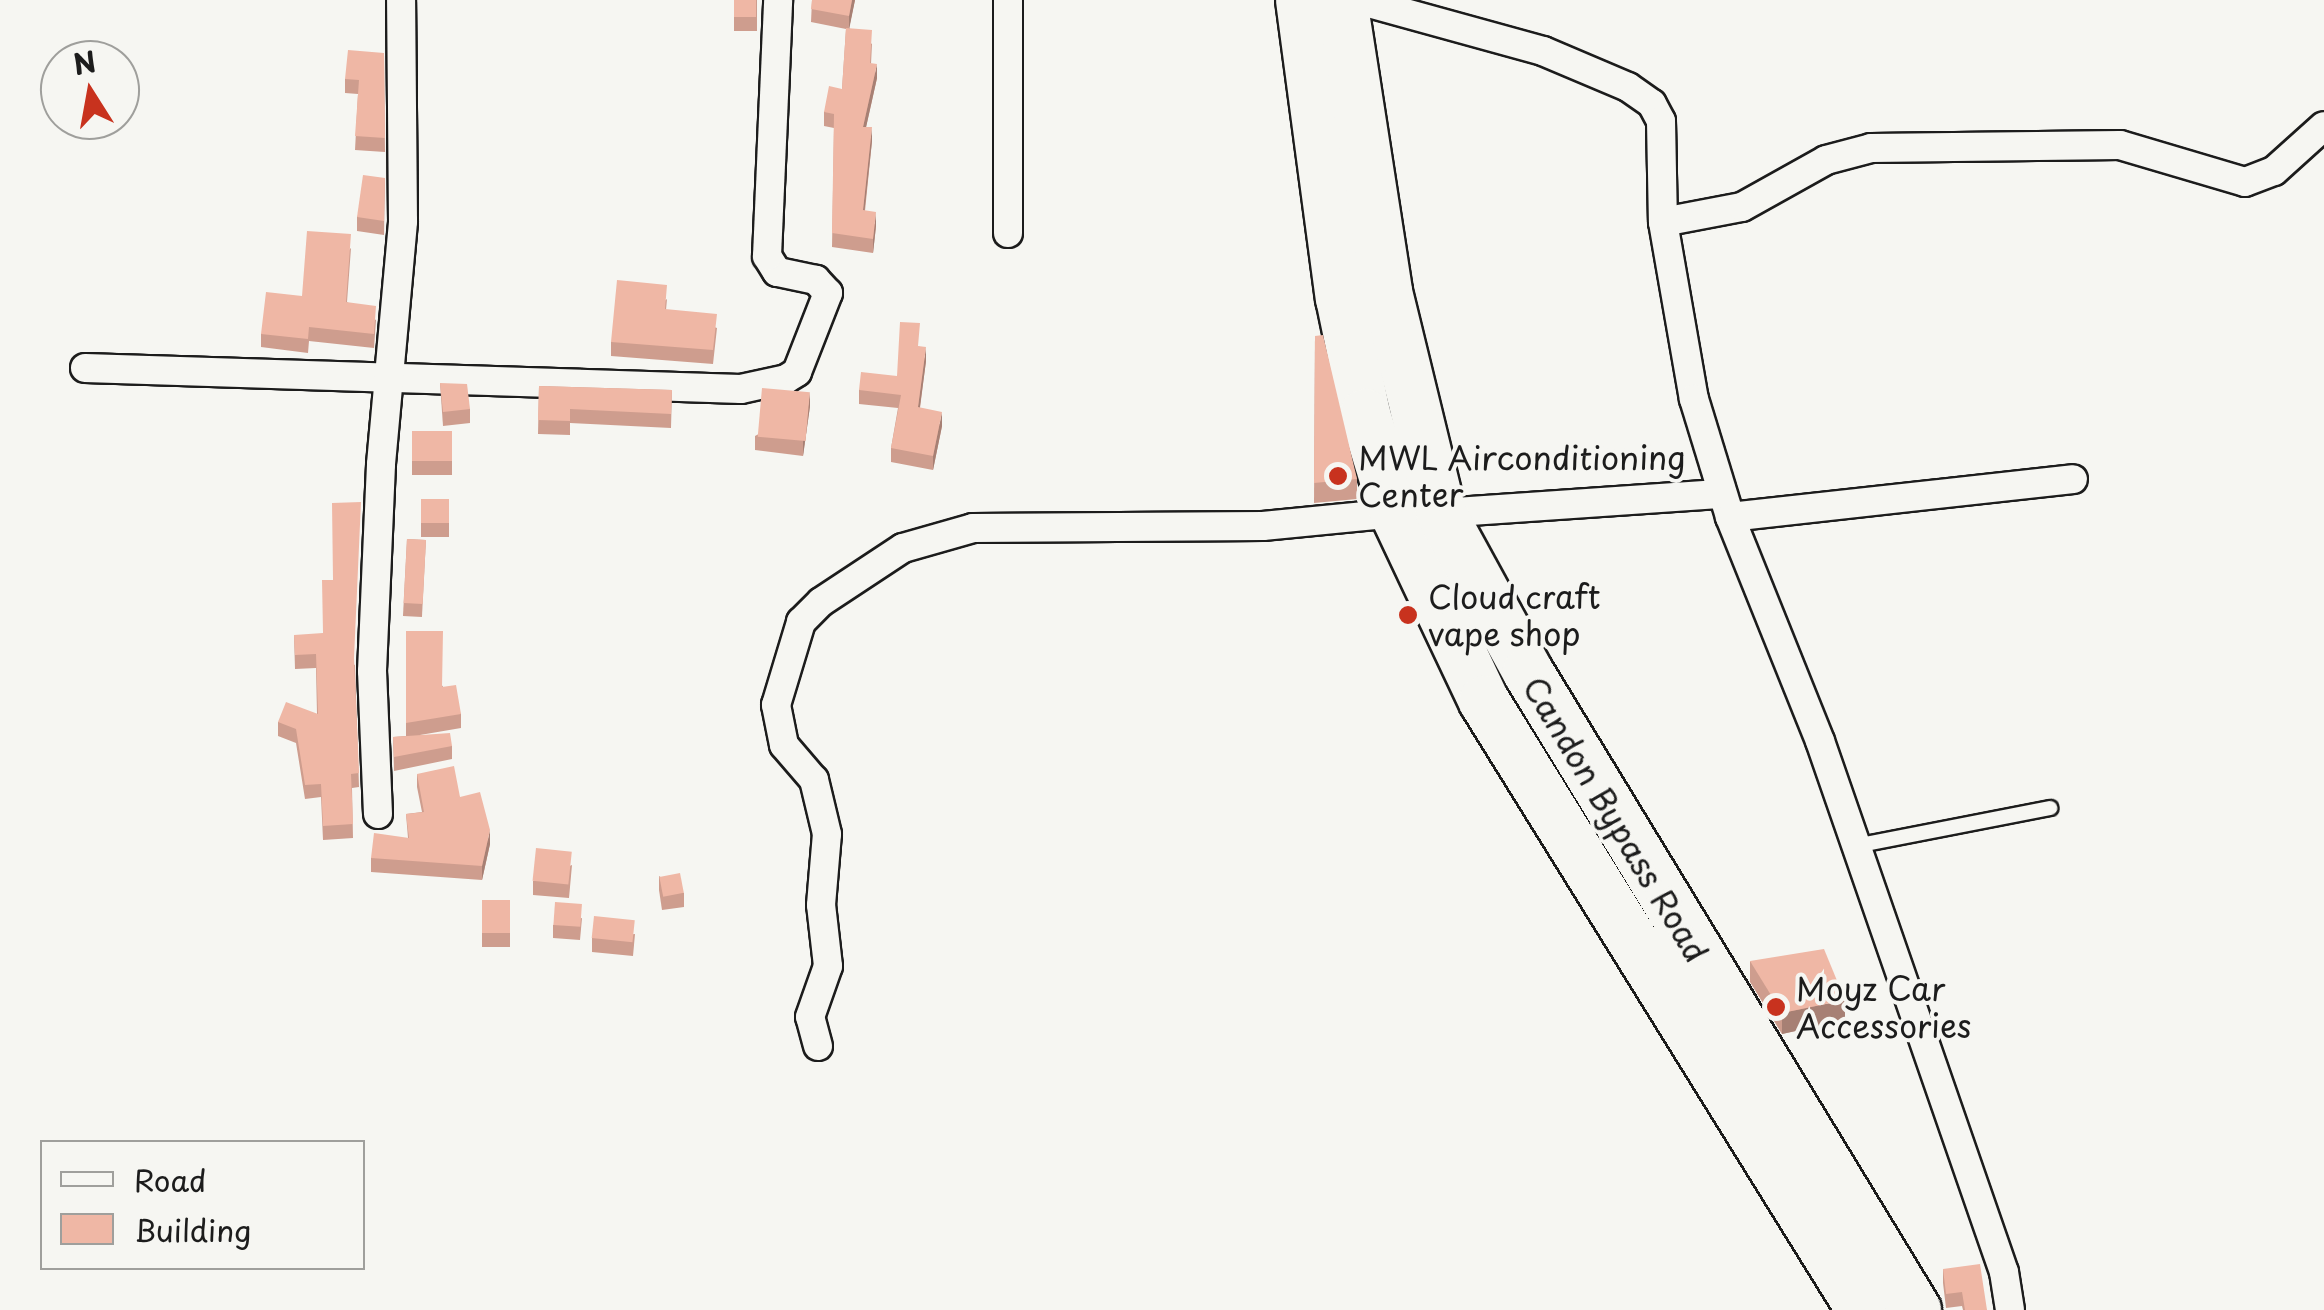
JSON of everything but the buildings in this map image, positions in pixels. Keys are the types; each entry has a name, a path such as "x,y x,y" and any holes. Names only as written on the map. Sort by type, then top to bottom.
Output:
{"highway":[{"name":"Candon Bypass Road","path":"1300,0 1341,298 1364,414 1418,513 1484,700 1916,1310"},
{"name":"Candon Bypass Road","path":"1342,0 1418,513"},
{"name":"Candon Bypass Road","path":"1698,1000 1862,1310"}],"street":[{"path":"378,814 376,556 394,374 406,104 401,0"},
{"path":"86,368 394,374 741,389 798,372 828,293 816,280 777,272 767,256 778,0"},
{"path":"1008,0 1008,234"},
{"path":"1358,0 1542,51 1642,96 1662,121 1663,222 1694,399 1726,506 1855,846 2004,1272 2010,1310"},
{"path":"1663,222 1742,207 1826,160 1871,148 2120,144 2245,182 2274,171 2324,126"},
{"path":"818,1046 810,1018 828,966 821,906 827,834 814,780 784,745 776,704 801,622 821,602 903,548 973,528 1263,526 1418,513 1726,506 2073,478"}],"lane":[{"path":"1855,846 2050,808"}],"place":[{"name":"MWL Airconditioning Center","path":"1338,476"},
{"name":"Cloud craft vape shop","path":"1408,615"},
{"name":"Moyz Car Accessories","path":"1776,1007"}]}
